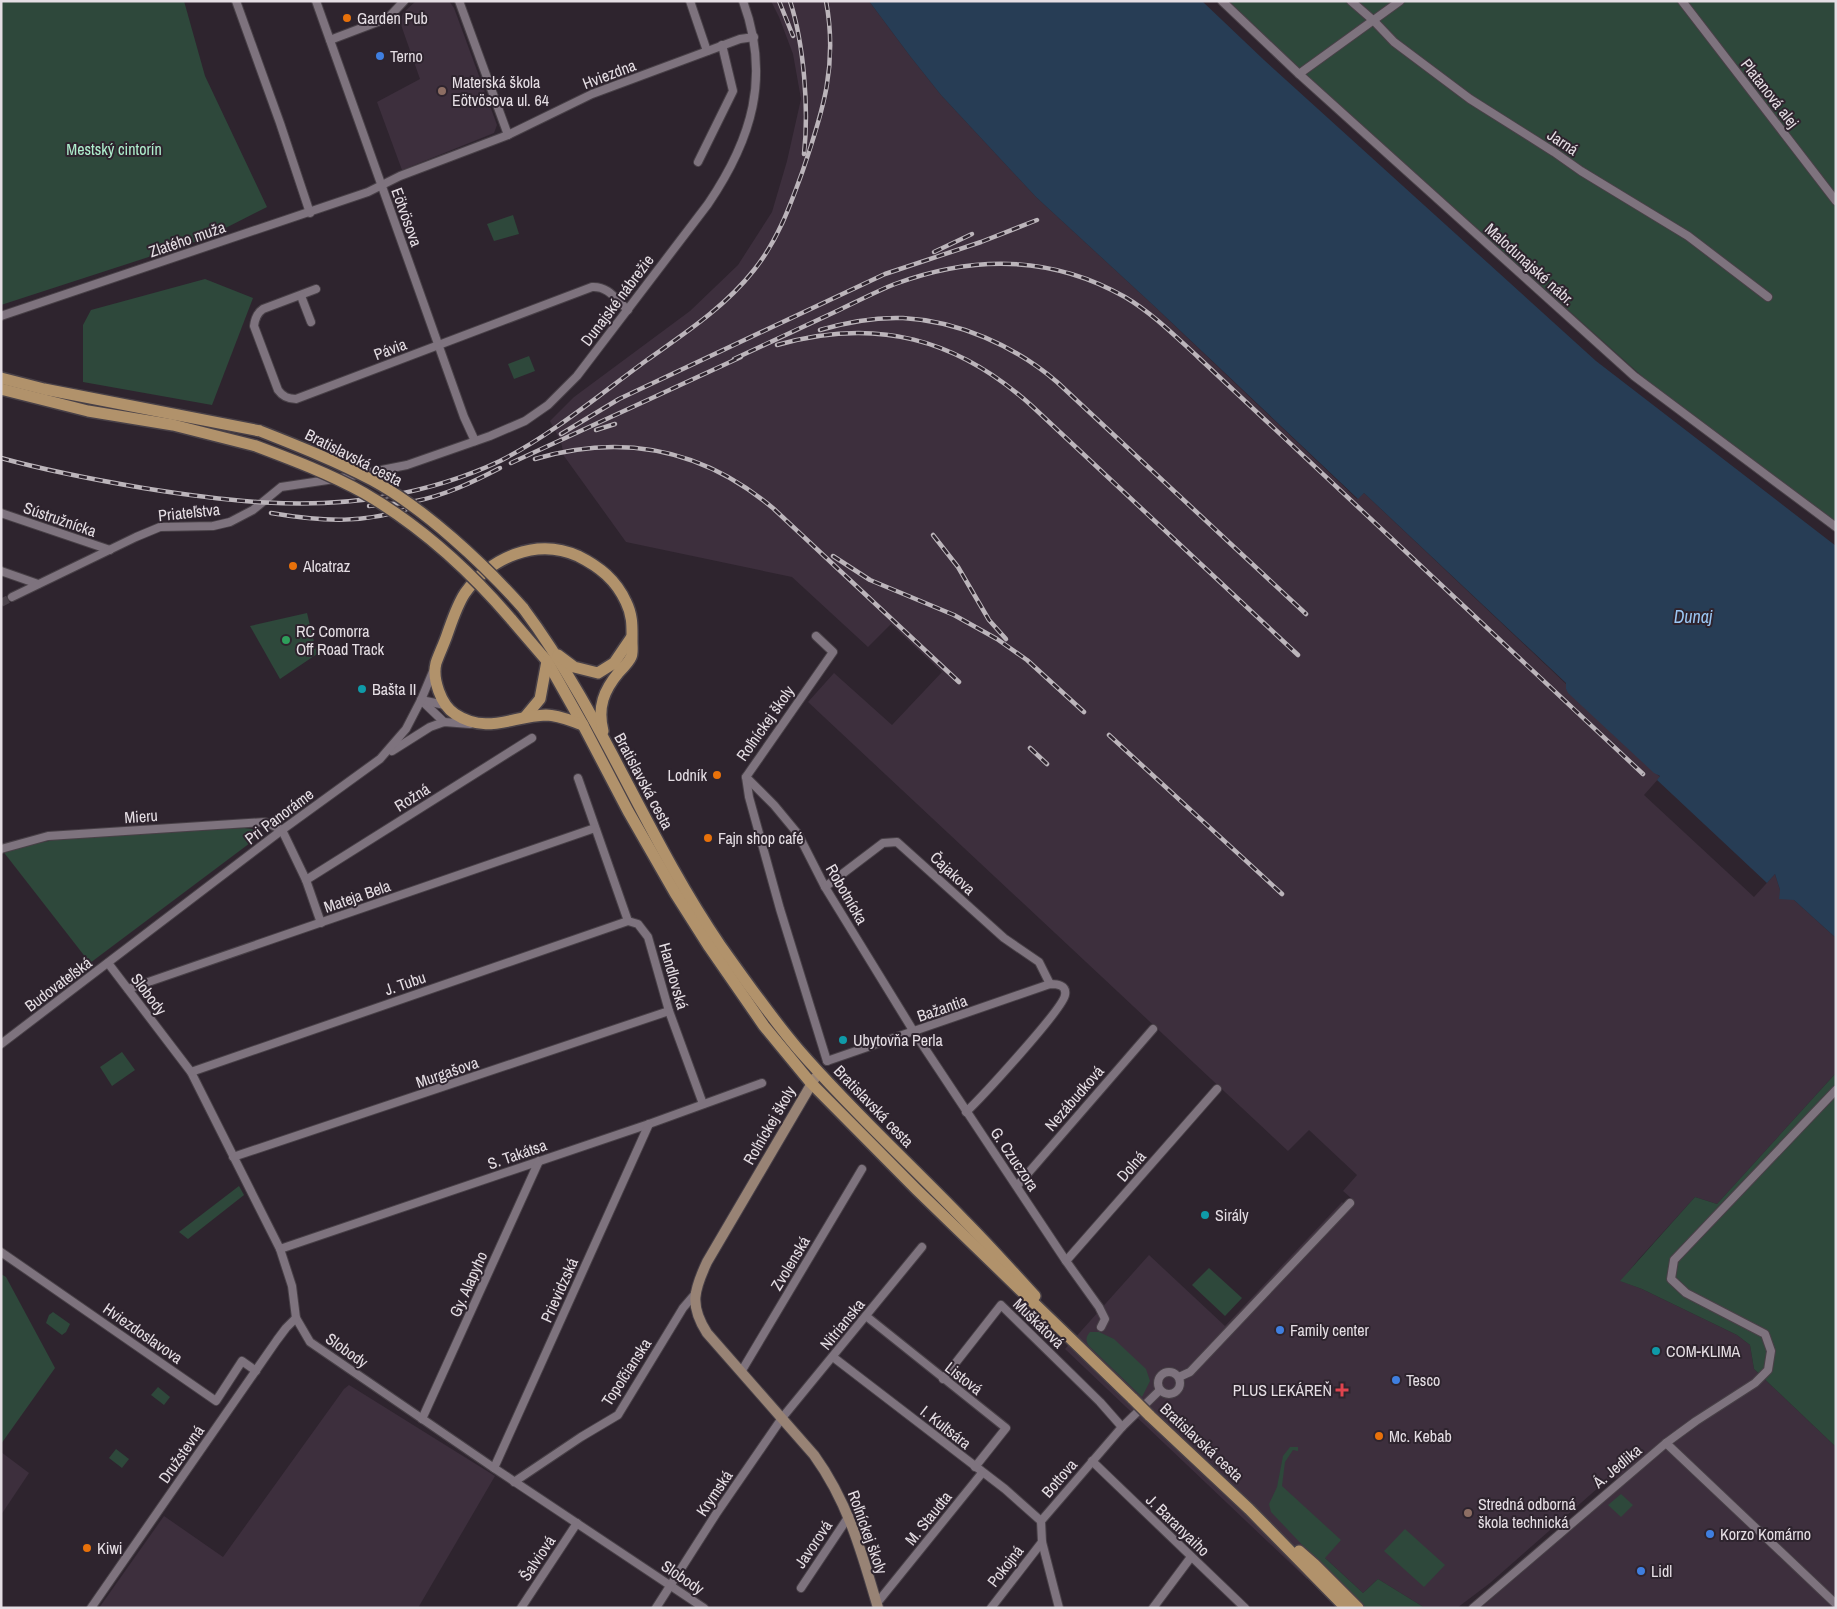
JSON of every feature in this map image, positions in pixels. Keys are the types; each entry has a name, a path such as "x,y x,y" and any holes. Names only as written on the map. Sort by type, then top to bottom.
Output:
{"main road":[{"name":"Bratislavská cesta","path":"1,378 44,389 260,432 373,480 402,499 436,526 494,577 522,608 605,742 652,830 719,943 781,1029 819,1073 966,1221 1133,1399"},
{"name":"Bratislavská cesta","path":"1,389 88,411 173,425 256,446 331,477 364,494 417,529 455,562 551,657 583,725 640,834 708,945 764,1026 811,1083 942,1215 1249,1510 1345,1607"},
{"path":"583,725 548,715 483,725 462,718 445,705 438,690 436,665 452,620 470,586 501,560 528,550 564,551 606,572 616,584 630,610 634,627 632,657 609,684 603,700 600,717 605,742"},
{"path":"526,717 540,699 551,657 574,667 598,673 614,663 632,636"},
{"name":"Roľníckej školy","path":"819,1073 811,1083 707,1262 695,1294 695,1307 701,1324 716,1344 814,1455 827,1474 849,1516 877,1606"},
{"name":"Bratislavská cesta","path":"1249,1510 1315,1565 1358,1608"}],"street":[{"path":"236,1 310,213"},
{"name":"Eötvösova","path":"316,1 464,417 475,440"},
{"path":"330,40 388,18 404,1"},
{"path":"459,1 508,135"},
{"path":"690,1 708,51"},
{"name":"Dunajské nábrežie","path":"341,478 416,462 512,428 548,405 577,376 708,204 727,177 740,151 749,126 755,90 754,37 743,1"},
{"name":"Malodunajské nábr.","path":"1222,1 1299,74 1634,376 1836,527"},
{"name":"Jarná","path":"1351,1 1394,42 1470,99 1554,152 1588,176 1688,236 1768,297"},
{"path":"1299,74 1400,1"},
{"name":"Platanová alej","path":"1682,1 1836,201"},
{"name":"Hviezdna","path":"381,186 400,176 508,135 592,94 740,38 754,37"},
{"path":"698,162 733,91 722,45"},
{"name":"Zlatého muža","path":"1,316 310,213 381,186"},
{"name":"Pávia","path":"316,289 263,309 257,315 254,322 278,390 288,398 296,399 592,287 600,287 610,292 628,310"},
{"path":"301,296 311,322"},
{"name":"Priateľstva","path":"12,597 160,527 213,526 230,522 252,510 281,487 341,478"},
{"name":"Sústružnícka","path":"1,513 110,550"},
{"path":"1,571 38,584"},
{"name":"Roľníckej školy","path":"816,636 832,652 746,777 780,909 827,1061 819,1073"},
{"name":"Pri Panoráme","path":"108,963 282,830 380,759 406,729 436,665"},
{"path":"421,700 445,705"},
{"path":"421,700 444,722"},
{"path":"380,759 418,733 444,722 483,725"},
{"name":"Rožná","path":"306,880 532,738"},
{"name":"Robotnícka","path":"746,777 780,812 798,834 825,887 914,1032"},
{"path":"578,778 594,828 628,920"},
{"name":"Mieru","path":"1,849 48,836 265,822 282,830"},
{"name":"Mateja Bela","path":"128,989 594,828"},
{"path":"282,830 306,880 321,923"},
{"name":"Čajakova","path":"825,887 883,843 897,842 1004,938 1039,962 1050,984"},
{"name":"Handlovská","path":"628,920 638,924 648,937 669,1011 703,1104"},
{"name":"J. Tubu","path":"191,1072 628,920"},
{"name":"Slobody","path":"108,963 191,1072 280,1249 292,1286 296,1318 310,1342 514,1482 704,1608"},
{"name":"Budovateľská","path":"1,1044 108,963"},
{"path":"966,1112 1052,1016 1065,997 1064,988 1058,984 1050,984"},
{"name":"Bažantia","path":"827,1061 1050,984"},
{"name":"Murgašova","path":"233,1157 669,1011"},
{"name":"Nezábudková","path":"1017,1186 1153,1029"},
{"name":"G. Czuczora","path":"914,1032 1094,1300 1105,1320 1102,1327"},
{"name":"S. Takátsa","path":"280,1249 649,1124 762,1083"},
{"name":"Dolná","path":"1066,1261 1217,1089"},
{"name":"Á. Jedlika","path":"1473,1608 1666,1442 1720,1404 1755,1383 1768,1370 1771,1351 1765,1334 1686,1292 1671,1279 1674,1260 1836,1090"},
{"name":"Prievidzská","path":"494,1468 649,1124"},
{"name":"Gy. Alapyho","path":"422,1419 539,1161"},
{"name":"Zvolenská","path":"741,1372 862,1169"},
{"path":"1179,1377 1190,1372 1350,1203"},
{"name":"Nitrianska","path":"782,1418 922,1247"},
{"name":"Hviezdoslavova","path":"1,1252 216,1401 242,1361 256,1371"},
{"name":"Topoľčianska","path":"514,1482 581,1437 618,1415 683,1308 695,1294"},
{"name":"Muškátová","path":"942,1378 1001,1305 1100,1402 1122,1427"},
{"name":"Listová","path":"866,1316 1006,1428 975,1467"},
{"name":"Družstevná","path":"91,1608 286,1328 296,1318"},
{"name":"I. Kultsára","path":"833,1357 1005,1489 1041,1521"},
{"path":"1171,1372 1179,1377 1180,1386 1176,1392 1167,1394 1160,1390 1158,1380 1162,1374 1171,1372"},
{"name":"Bottova","path":"1059,1608 1042,1542 1041,1521 1122,1427 1160,1390"},
{"name":"Krymská","path":"656,1608 716,1514 782,1418"},
{"name":"Á. Jedlika","path":"1666,1442 1836,1604"},
{"name":"J. Baranyaiho","path":"1092,1461 1245,1608"},
{"name":"M. Staudta","path":"877,1606 982,1473"},
{"name":"Javorová","path":"801,1588 849,1516"},
{"name":"Šalviová","path":"521,1608 577,1523"},
{"name":"Pokojná","path":"991,1608 1042,1542"},
{"path":"1153,1608 1191,1557"}],"shaded area":[{"name":"Materská škola Eötvösova ul. 64","path":"416,1 449,1 454,8 497,125 494,133 402,170 377,102 420,79 400,22 403,13"},
{"path":"771,1 869,1 941,95 1036,197 1152,304 1357,499 1364,493 1566,684 1566,689 1660,777 1644,795 1754,897 1775,874 1780,890 1794,900 1836,938 1836,1073 1717,1204 1695,1197 1621,1281 1642,1289 1737,1335 1750,1345 1754,1369 1836,1447 1836,1608 1481,1608 1623,1477 1607,1480 1490,1583 1457,1608 1425,1608 1378,1579 1363,1593 1325,1558 1307,1579 1065,1349 1149,1255 1225,1326 1342,1202 1344,1204 1351,1198 1343,1191 1357,1175 1309,1130 1288,1151 808,702 834,673 892,725 942,672 891,624 868,647 792,577 626,542 564,456 561,442 550,421 574,397 690,311 738,265 772,212 787,161 801,99 793,54"},
{"path":"349,1385 495,1476 418,1608 99,1608 164,1516 223,1557 344,1389"},
{"path":"1,1452 29,1473 1,1515"}],"green space":[{"name":"Mestský cintorín","path":"1,1 184,1 205,76 267,207 204,239 1,305"},
{"path":"1227,1 1836,1 1836,522 1654,387 1308,77"},
{"path":"513,215 519,234 494,241 487,224"},
{"path":"205,279 253,298 212,405 83,382 83,325 91,310"},
{"path":"529,356 535,371 514,379 508,364"},
{"name":"RC Comorra Off Road Track","path":"307,613 317,654 280,679 250,626"},
{"path":"252,829 256,833 254,840 90,963 2,850 59,839"},
{"path":"122,1052 135,1070 112,1086 100,1067"},
{"path":"1836,1073 1836,1447 1754,1369 1750,1345 1737,1335 1642,1289 1620,1281 1695,1197 1717,1204"},
{"path":"239,1186 244,1195 188,1239 179,1232"},
{"path":"1209,1268 1242,1298 1225,1316 1192,1285"},
{"path":"1,1274 6,1277 55,1368 1,1444"},
{"path":"53,1312 70,1324 62,1335 46,1323 49,1315"},
{"path":"1090,1332 1099,1332 1114,1339 1146,1369 1150,1381 1142,1397 1089,1346 1086,1339"},
{"path":"158,1387 170,1397 164,1405 151,1395"},
{"path":"1290,1447 1298,1447 1298,1451 1293,1450 1285,1462 1282,1486 1341,1540 1325,1558 1363,1593 1378,1579 1425,1608 1362,1608 1271,1512 1269,1504 1277,1487 1283,1456"},
{"path":"116,1449 129,1459 122,1468 109,1458"},
{"path":"1621,1494 1633,1505 1621,1517 1608,1505"},
{"path":"1405,1529 1445,1565 1424,1587 1384,1551"}],"water":[{"name":"Dunaj","path":"869,1 1202,1 1264,60 1596,361 1836,546 1836,938 1794,900 1779,899 1780,890 1775,874 1767,883 1657,780 1660,776 1654,773 1568,693 1566,683 1364,493 1358,499 1036,197 941,95"}],"tunnel":[{"path":"1,603 12,597"}],"railway":[{"path":"779,1 793,36"},
{"path":"790,1 799,37 804,77 806,117 804,154"},
{"path":"1,458 72,475 204,497 266,503 327,503 388,496 417,490 473,473 520,450 539,439 704,319 743,283 762,259 777,235 788,210 817,128 829,67 830,46 826,1"},
{"path":"561,434 619,399 885,274 981,242 1037,220"},
{"path":"934,252 972,234"},
{"path":"734,359 895,284 954,268 983,264 1041,267 1069,273 1097,283 1135,303 1172,333 1643,774"},
{"path":"820,330 872,319 903,318 924,320 965,330 1023,357 1057,382 1306,614"},
{"path":"777,345 813,337 848,333 881,334 914,340 945,350 975,364 1004,383 1033,407 1298,655"},
{"path":"511,463 741,357"},
{"path":"596,430 615,424"},
{"path":"535,459 568,451 599,447 631,448 661,452 690,460 719,472 747,489 774,509 959,682"},
{"path":"369,506 410,502 449,492 500,468"},
{"path":"271,513 345,520 380,516 417,506"},
{"path":"933,535 958,567 989,620 1006,639"},
{"path":"833,556 870,580 954,615 997,639 1027,660 1084,712"},
{"path":"1109,735 1282,894"},
{"path":"1030,748 1047,764"}],"place":[{"name":"Garden Pub","path":"347,18"},
{"name":"Terno","path":"380,56"},
{"name":"Materská škola Eötvösova ul. 64","path":"442,91"},
{"name":"Alcatraz","path":"293,566"},
{"name":"RC Comorra Off Road Track","path":"286,640"},
{"name":"Bašta II","path":"362,689"},
{"name":"Lodník","path":"717,775"},
{"name":"Fajn shop café","path":"708,838"},
{"name":"Ubytovňa Perla","path":"843,1040"},
{"name":"Sirály","path":"1205,1215"},
{"name":"Family center","path":"1280,1330"},
{"name":"COM-KLIMA","path":"1656,1351"},
{"name":"Tesco","path":"1396,1380"},
{"name":"PLUS LEKÁREŇ","path":"1342,1390"},
{"name":"Mc. Kebab","path":"1379,1436"},
{"name":"Stredná odborná škola technická","path":"1468,1513"},
{"name":"Korzo Komárno","path":"1710,1534"},
{"name":"Kiwi","path":"87,1548"},
{"name":"Lidl","path":"1641,1571"}]}
